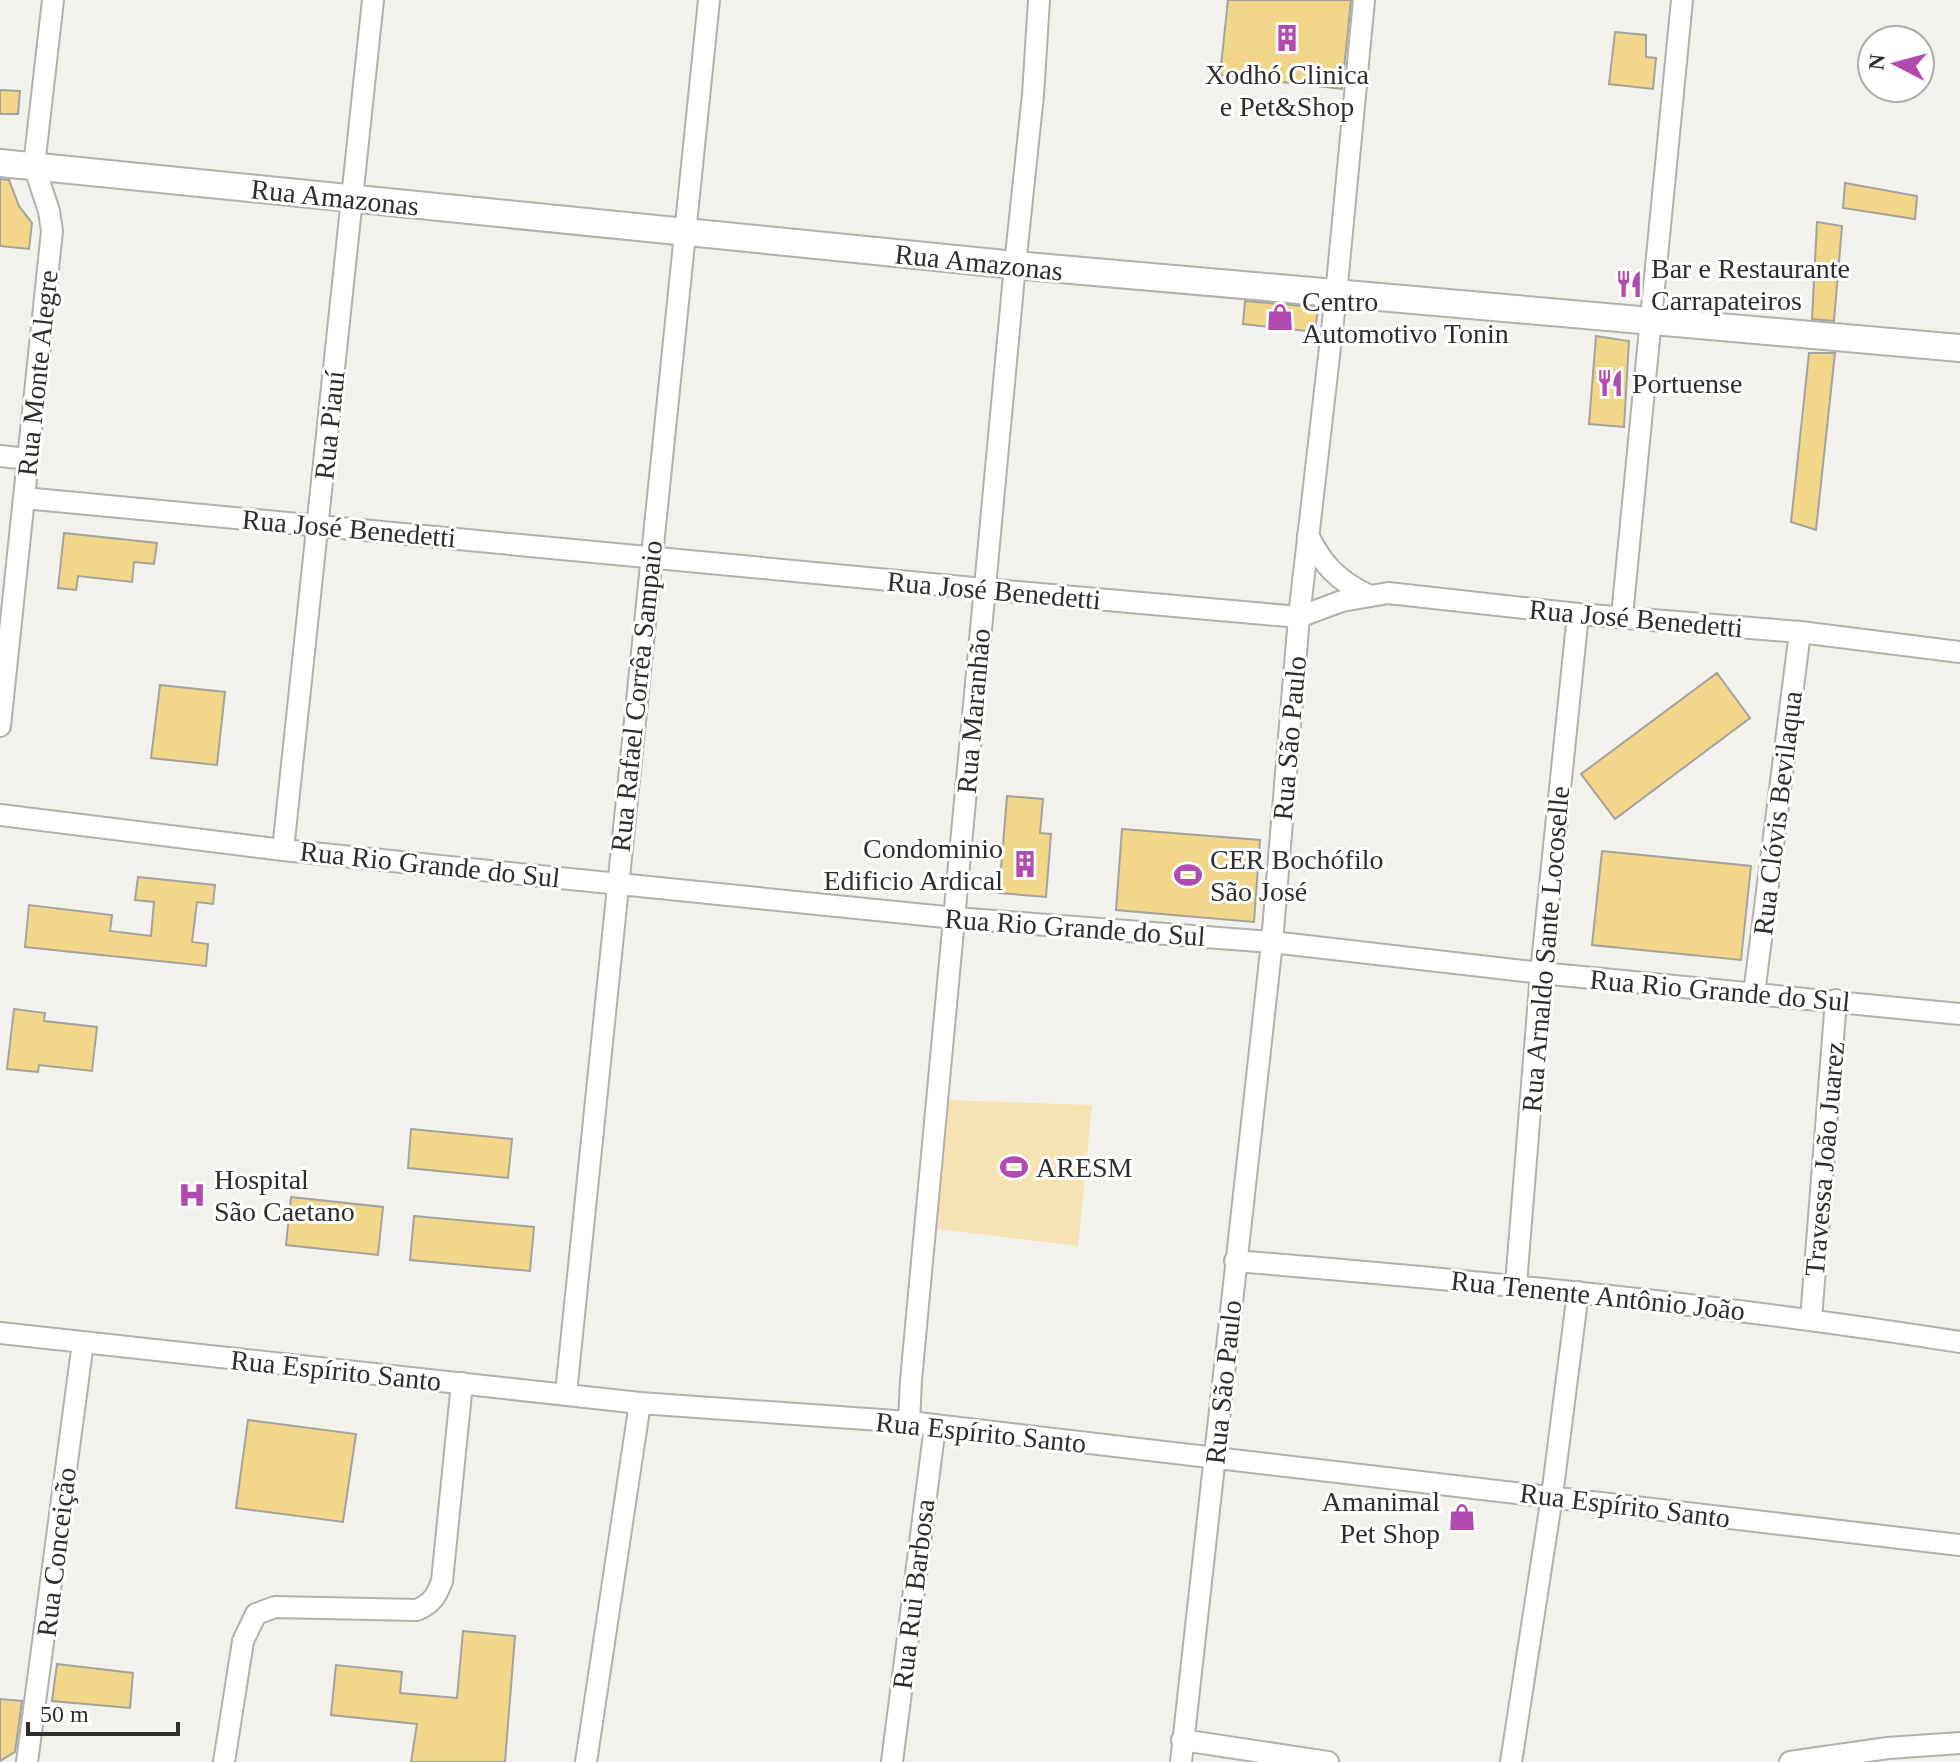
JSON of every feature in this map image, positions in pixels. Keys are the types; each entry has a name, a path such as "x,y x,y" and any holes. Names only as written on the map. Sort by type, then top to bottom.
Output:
{"main road":[{"name":"Rua Amazonas","path":"0,163 1015,265 1960,348"}],"street":[{"path":"34,166 53,0"},
{"name":"Rua Piauí","path":"283,850 373,0"},
{"name":"Rua Rafael Corrêa Sampaio","path":"566,1393 709,0"},
{"name":"Rua Maranhão","path":"909,1422 984,589 1033,95 1039,0"},
{"name":"Rua São Paulo","path":"1181,1762 1272,942 1299,617 1336,295 1364,0"},
{"path":"1622,616 1682,0"},
{"name":"Rua Monte Alegre","path":"0,726 52,231 49,211 34,166"},
{"path":"0,456 28,459"},
{"name":"Rua José Benedetti","path":"24,498 1299,617 1342,601 1388,593 1578,614 1800,632 1960,652"},
{"path":"1308,535 1331,572 1348,586 1368,595"},
{"name":"Rua Arnaldo Sante Locoselle","path":"1516,1284 1541,973 1578,614"},
{"name":"Rua Clóvis Bevilaqua","path":"1754,994 1800,632"},
{"name":"Rua Rio Grande do Sul","path":"0,815 283,850 955,918 1272,942 1541,973 1960,1014"},
{"name":"Travessa João Juarez","path":"1811,1319 1836,1000"},
{"name":"Rua Tenente Antônio João","path":"1235,1261 1516,1284 1811,1319 1960,1342"},
{"path":"1511,1762 1552,1496 1578,1292"},
{"name":"Rua Espírito Santo","path":"0,1333 640,1403 909,1422 1960,1545"},
{"name":"Rua Conceição","path":"27,1762 83,1342"},
{"path":"224,1762 243,1641 256,1614 275,1607 417,1610 431,1604 437,1595 442,1581 462,1383"},
{"path":"586,1762 640,1403"},
{"name":"Rua Rui Barbosa","path":"892,1762 935,1426"},
{"path":"1182,1740 1328,1762"},
{"path":"1790,1762 1888,1748 1960,1743"}],"shaded area":[{"name":"ARESM","path":"946,1100 1092,1105 1078,1246 937,1229"}],"building":[{"name":"Xodhó Clinica e Pet&Shop","path":"1228,0 1351,0 1342,89 1220,75"},
{"path":"1615,32 1646,35 1646,57 1656,58 1653,89 1609,84"},
{"path":"0,90 20,91 18,114 0,114"},
{"path":"0,179 9,180 19,206 32,223 29,249 0,246"},
{"path":"1845,183 1917,196 1915,219 1843,208"},
{"path":"1817,222 1842,226 1834,321 1812,319"},
{"name":"Centro Automotivo Tonin","path":"1245,301 1314,307 1318,309 1315,332 1243,324"},
{"name":"Portuense","path":"1596,336 1629,341 1624,427 1589,424"},
{"path":"1809,353 1835,353 1816,530 1791,522"},
{"path":"64,533 157,543 154,564 134,562 132,582 78,576 76,590 58,588"},
{"path":"1717,673 1750,718 1615,819 1581,774"},
{"path":"160,685 225,692 217,765 151,758"},
{"name":"Condominio Edificio Ardical","path":"1007,796 1043,799 1040,833 1051,834 1046,897 999,893"},
{"name":"CER Bochófilo São José","path":"1122,829 1260,840 1254,922 1116,910"},
{"path":"1602,851 1751,866 1741,960 1592,945"},
{"path":"138,877 215,885 213,904 197,902 192,942 208,944 206,966 25,947 29,905 112,915 110,931 151,936 154,902 135,900"},
{"path":"14,1009 45,1013 44,1021 97,1027 92,1071 39,1065 38,1072 7,1069"},
{"path":"411,1129 512,1139 508,1178 408,1168"},
{"path":"291,1197 383,1207 378,1255 286,1245"},
{"path":"414,1216 534,1227 530,1271 410,1260"},
{"path":"248,1420 356,1434 343,1522 236,1508"},
{"path":"463,1631 515,1636 505,1762 411,1762 417,1724 331,1715 336,1665 402,1672 400,1693 457,1698"},
{"path":"57,1664 133,1673 130,1708 52,1701"},
{"path":"0,1699 22,1701 15,1752 0,1761"}],"place":[{"name":"Xodhó Clinica e Pet&Shop","path":"1287,38"},
{"name":"Bar e Restaurante Carrapateiros","path":"1629,284"},
{"name":"Centro Automotivo Tonin","path":"1280,317"},
{"name":"Portuense","path":"1610,383"},
{"name":"Condominio Edificio Ardical","path":"1025,864"},
{"name":"CER Bochófilo São José","path":"1188,875"},
{"name":"ARESM","path":"1014,1167"},
{"name":"Hospital São Caetano","path":"192,1195"},
{"name":"Amanimal Pet Shop","path":"1462,1517"}]}
